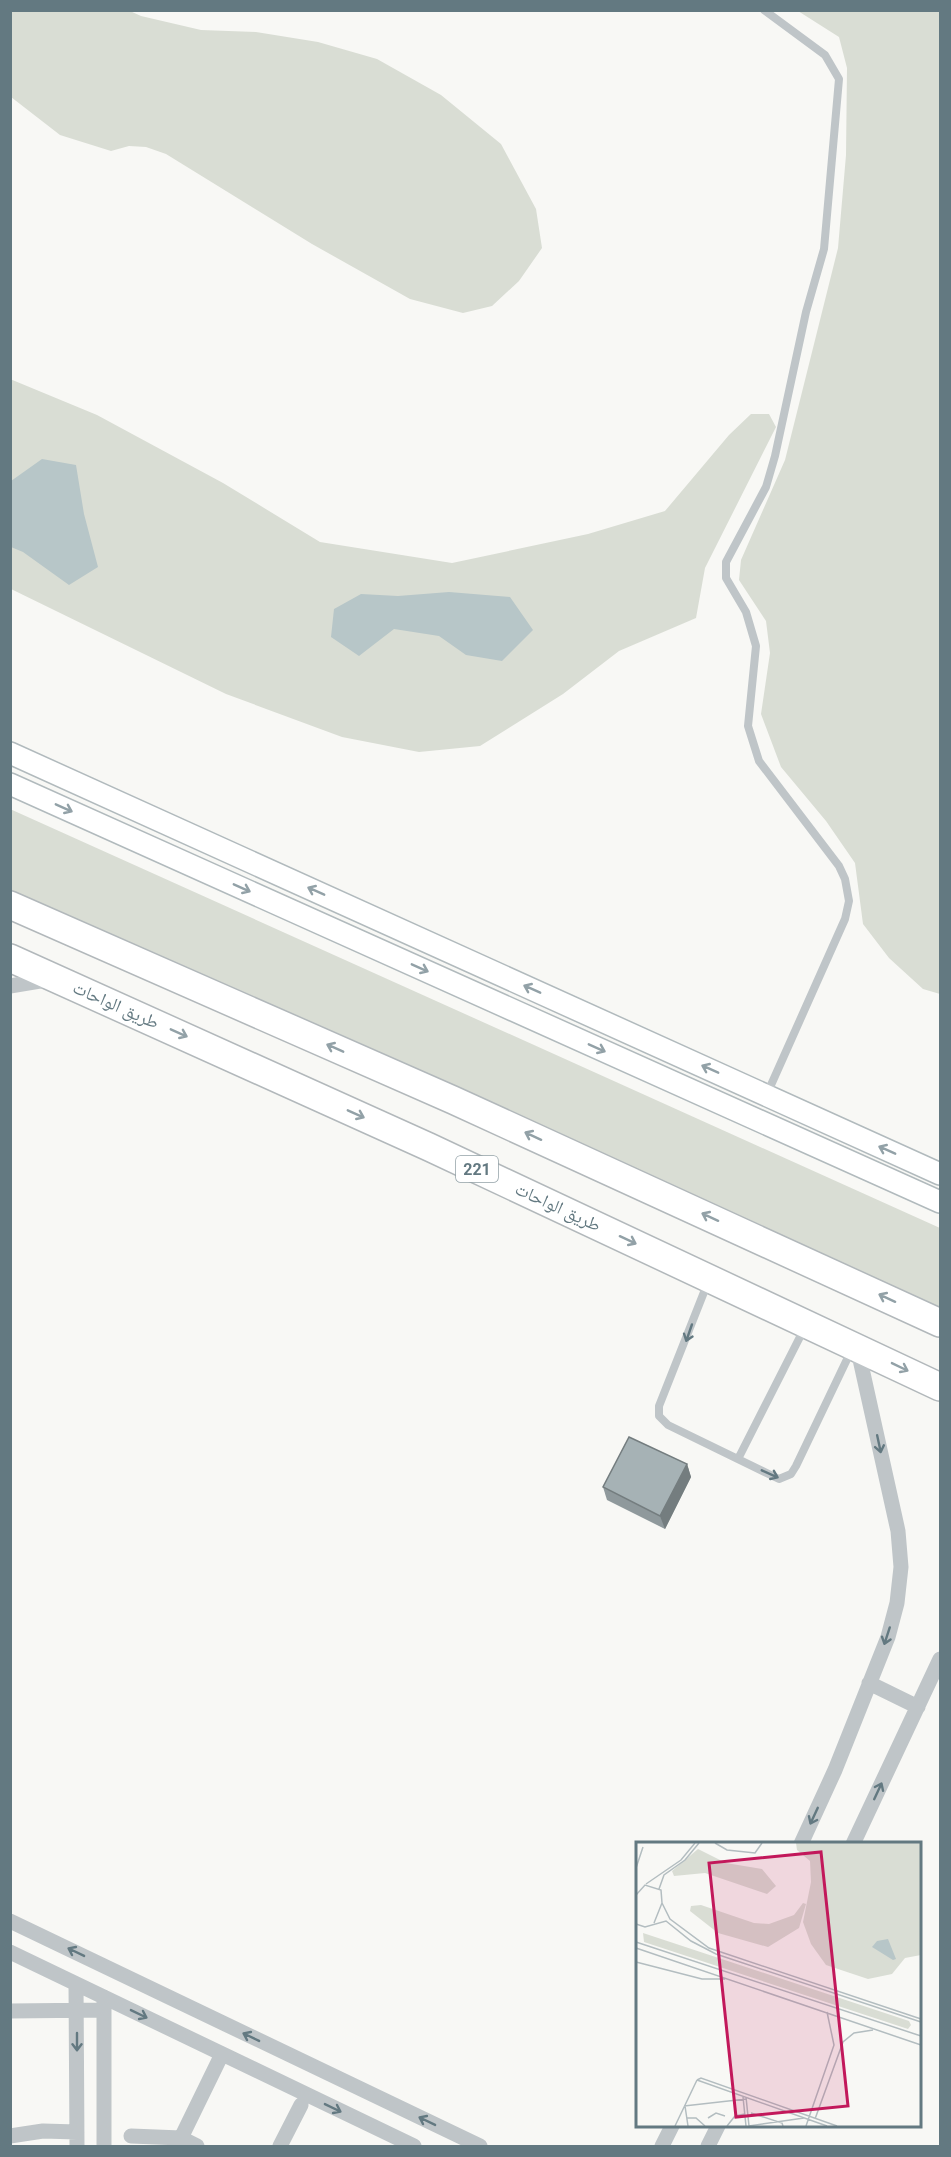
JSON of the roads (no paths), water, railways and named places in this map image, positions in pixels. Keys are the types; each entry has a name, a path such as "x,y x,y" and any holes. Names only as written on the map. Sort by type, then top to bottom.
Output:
{"highway":[{"path":"10,905 453,1100 940,1323"},
{"name":"طريق الواحات","path":"10,958 856,1345 940,1387"}],"street":[{"path":"10,753 940,1174"},
{"path":"10,784 940,1202"},
{"path":"345,934 356,909"},
{"path":"10,986 58,979"},
{"path":"802,1842 835,1770 888,1637 897,1603 901,1567 898,1531 856,1345"},
{"path":"854,1842 940,1659"},
{"path":"869,1683 918,1707"},
{"path":"10,1921 480,2146"},
{"path":"10,1952 76,1984 104,2003 222,2054 414,2146"},
{"path":"10,2136 44,2131 77,2139 76,1984"},
{"path":"10,2011 77,2010 104,2003"},
{"path":"104,2003 104,2146"},
{"path":"181,2138 222,2054"},
{"path":"358,2120 370,2094"},
{"path":"280,2146 301,2105"},
{"path":"662,2146 672,2127"},
{"path":"708,2146 718,2127"},
{"path":"131,2136 181,2138 197,2146"}],"lane":[{"path":"764,10 825,56 839,79 824,249 806,312 775,456 766,487 726,562 726,578 746,612 756,646 748,726 759,761 839,866 845,879 849,901 837,942 767,1095"},
{"path":"710,1278 658,1411 664,1423 779,1479 791,1474 856,1345"},
{"path":"738,1459 807,1323"}]}
